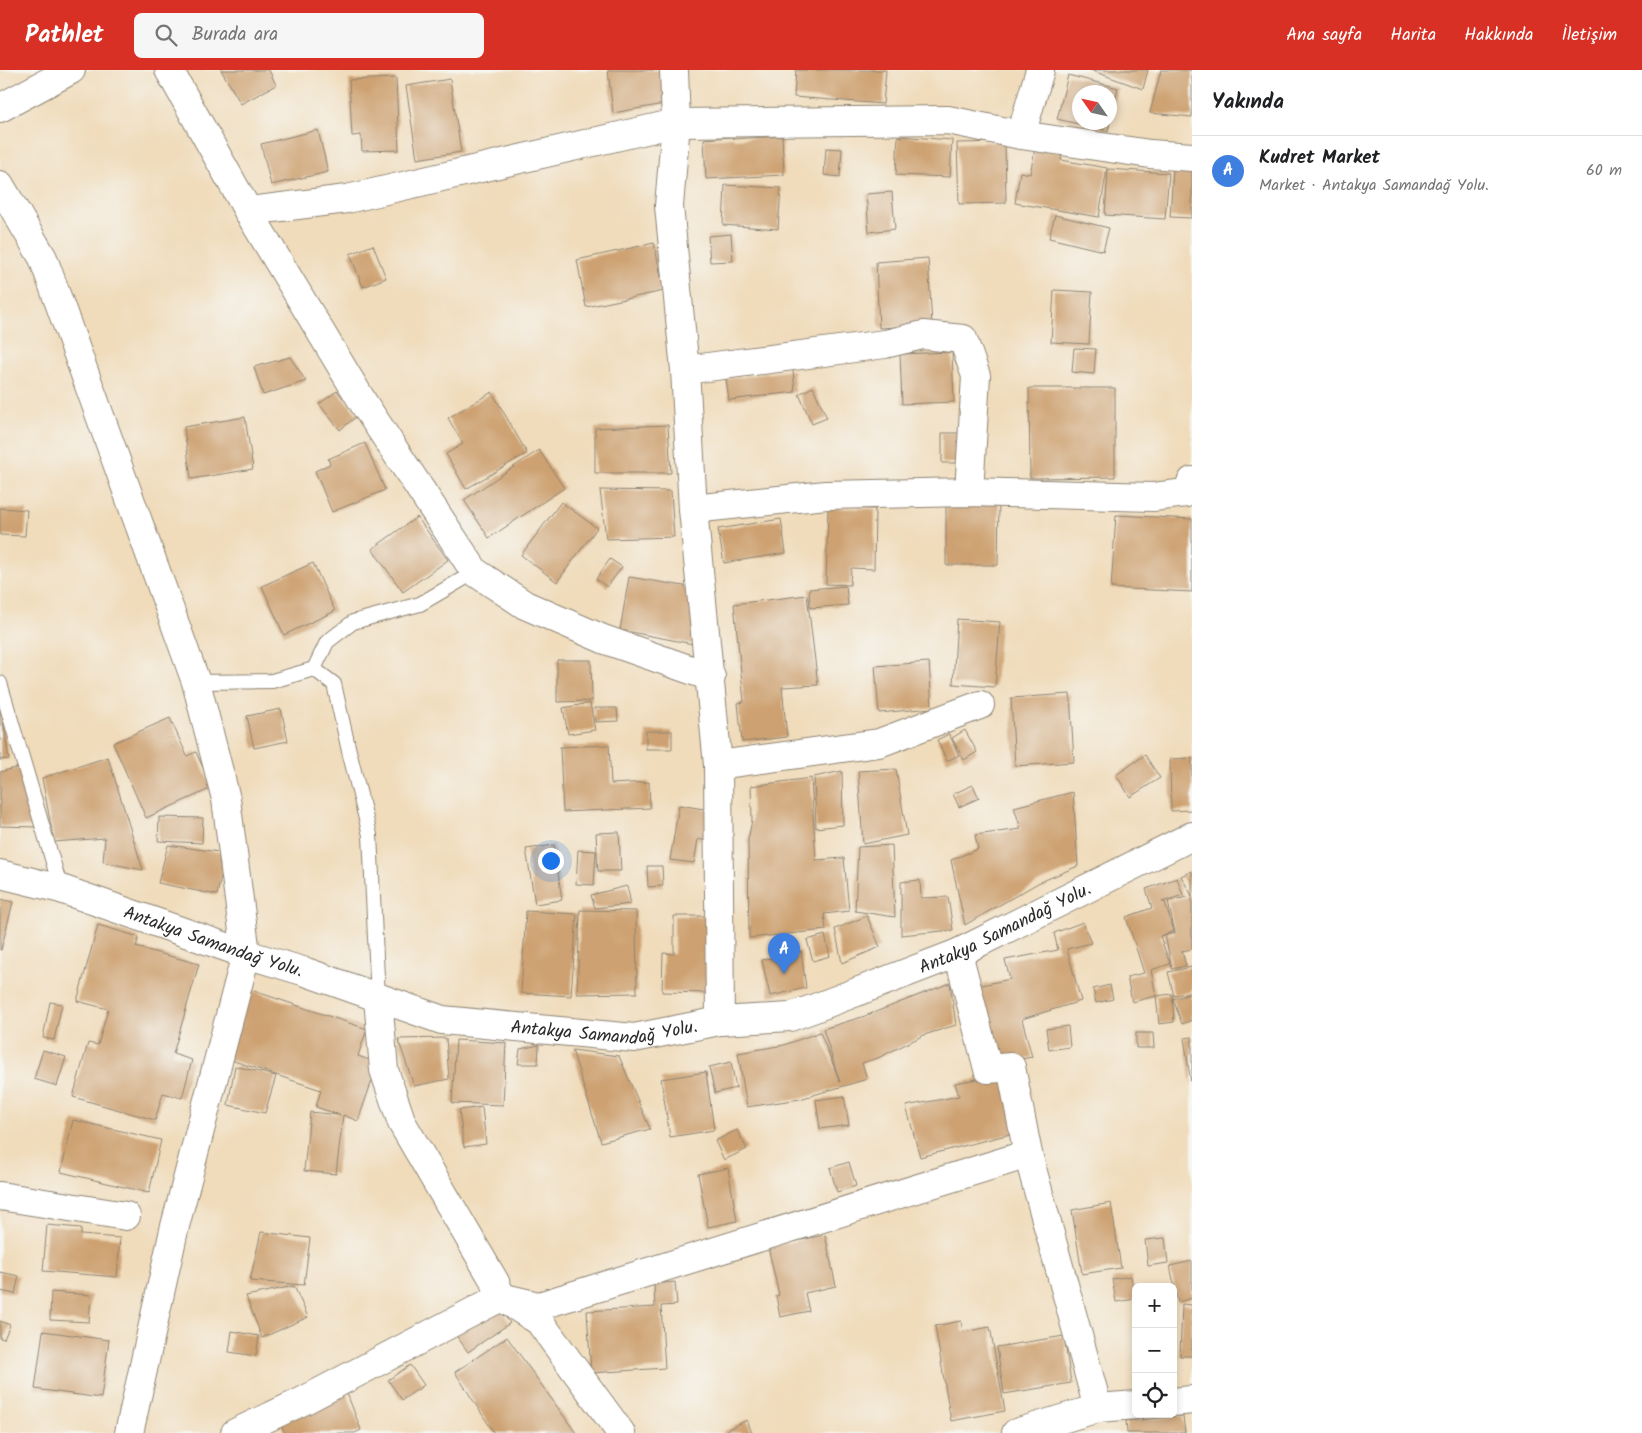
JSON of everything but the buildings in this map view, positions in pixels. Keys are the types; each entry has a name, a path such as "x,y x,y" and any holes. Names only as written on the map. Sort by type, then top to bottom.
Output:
{"street":[{"path":"169,70 248,211 364,404 474,572 525,605 603,639 711,677"},
{"path":"674,70 676,123 669,206 685,370 693,509 711,677 718,765 720,1020"},
{"path":"1021,135 1040,70"},
{"path":"0,108 60,73"},
{"path":"248,211 347,199 676,123 948,120 1021,135 1150,154 1192,157"},
{"path":"0,185 43,258 196,682 226,799 246,954 174,1230 129,1433"},
{"path":"685,370 885,344 923,335 963,339 976,376 969,492"},
{"path":"693,509 826,495 969,492 1153,497 1186,493 1192,482"},
{"path":"718,765 879,743 980,705"},
{"name":"Antakya Samandağ Yolu.","path":"0,874 61,889 442,1020 634,1038 720,1020 790,1017 958,953 1192,836"},
{"path":"958,953 988,1069 1011,1067 1028,1154 1098,1408"},
{"path":"378,998 384,1070 402,1123 495,1282 501,1296 539,1320 622,1433"},
{"path":"235,1433 303,1401 501,1296 539,1306 1028,1154"},
{"path":"0,1196 126,1216"},
{"path":"1177,1402 1192,1400"},
{"path":"1016,1433 1098,1408 1132,1405"}],"lane":[{"path":"196,682 272,681 314,668 327,642 353,622 420,604 474,572"},
{"path":"314,668 334,684 370,835 378,998"},
{"path":"0,683 61,889"}],"place":[{"name":"Kudret Market","path":"784,974"}]}
